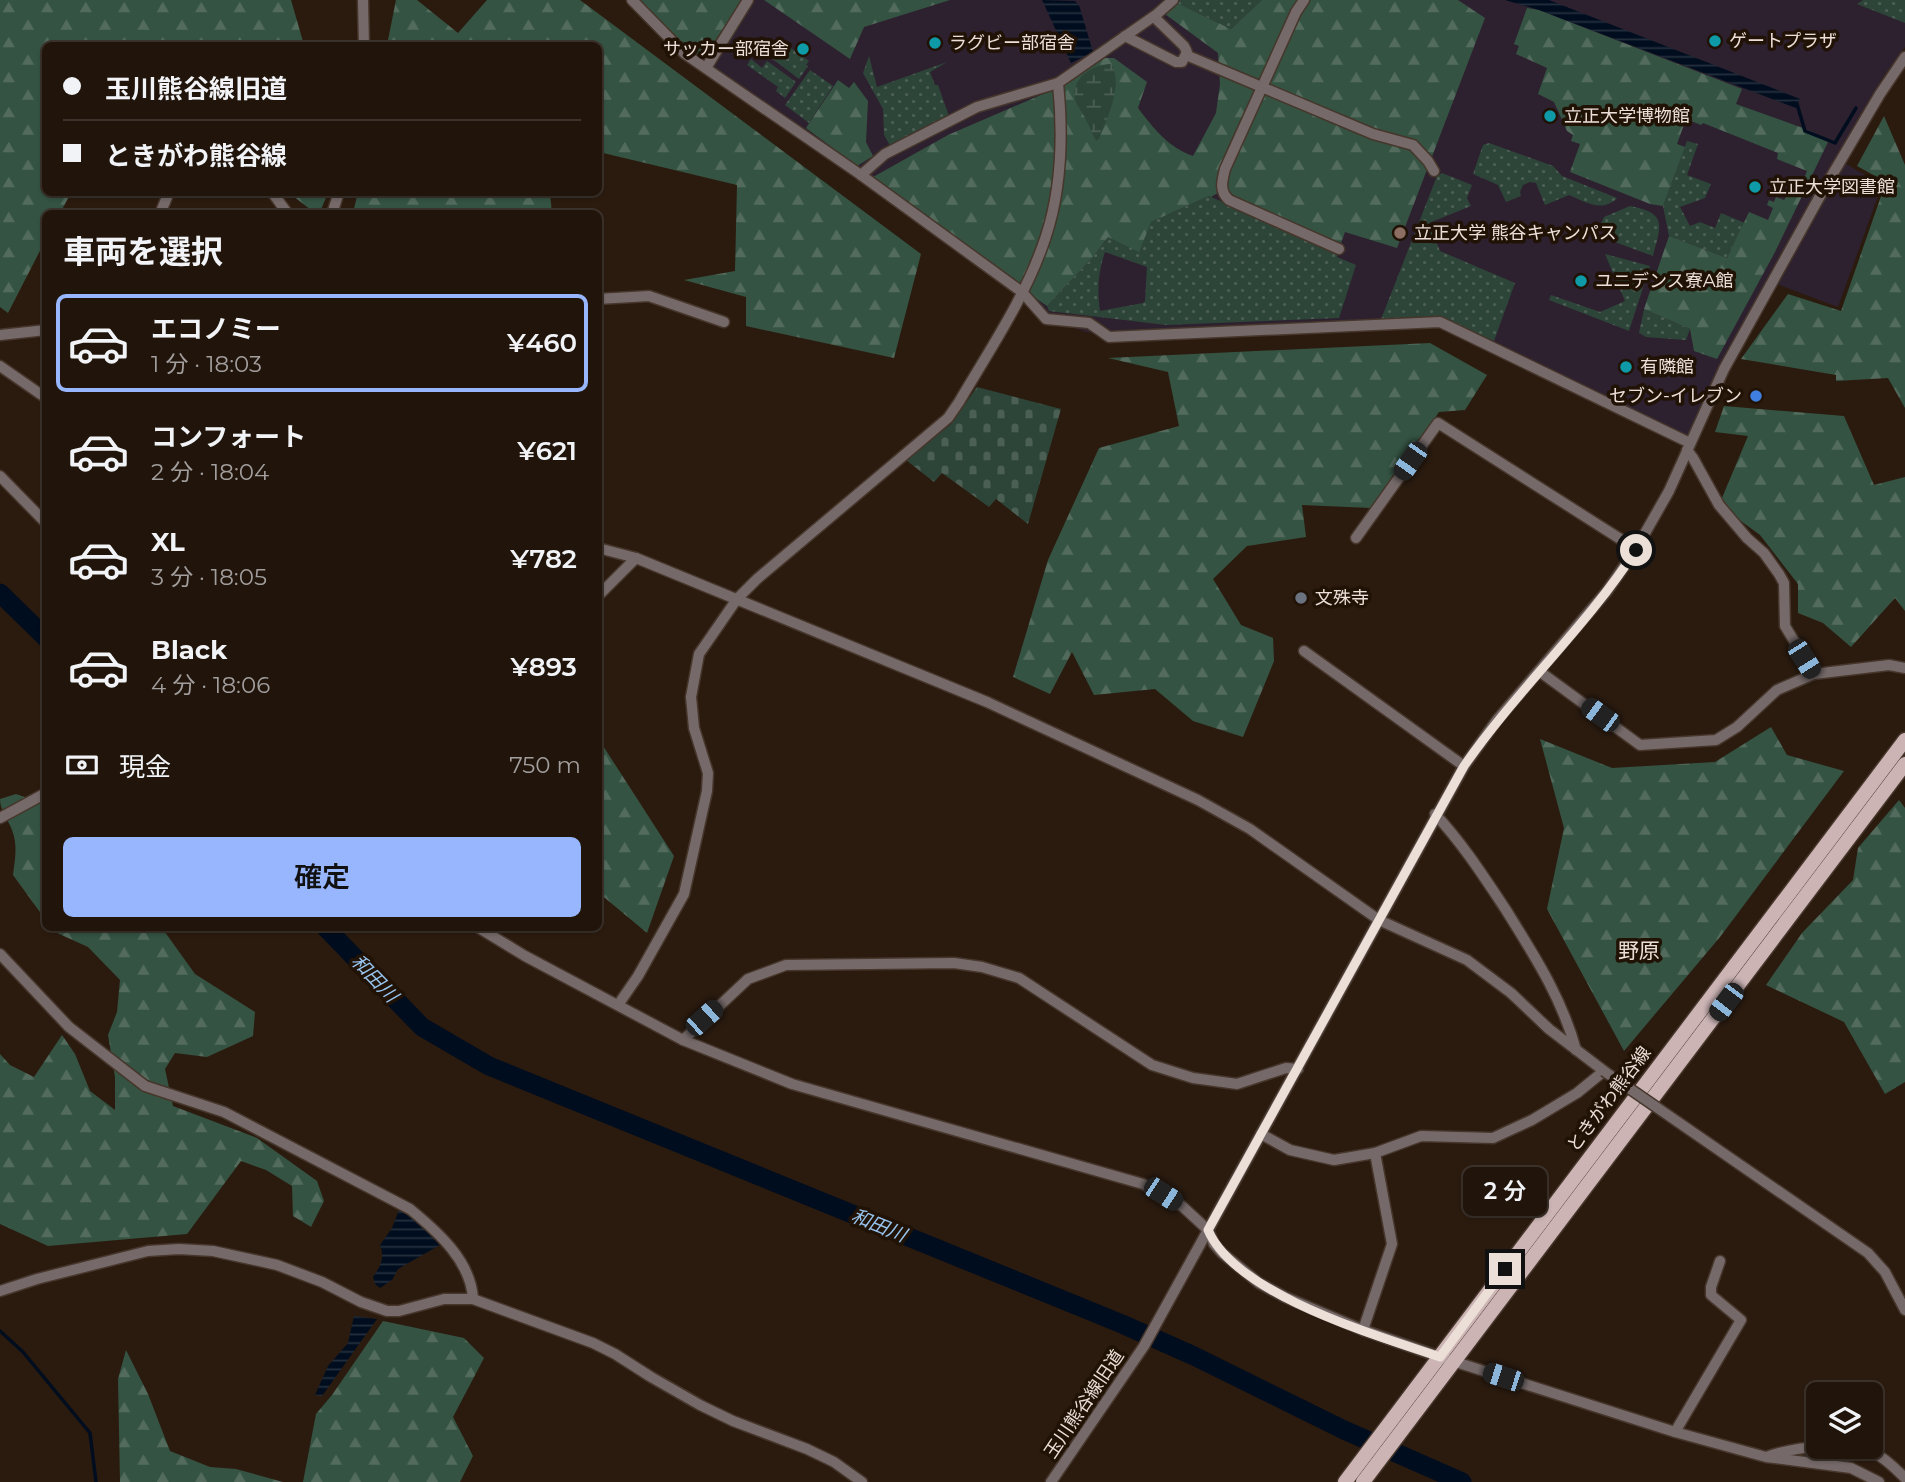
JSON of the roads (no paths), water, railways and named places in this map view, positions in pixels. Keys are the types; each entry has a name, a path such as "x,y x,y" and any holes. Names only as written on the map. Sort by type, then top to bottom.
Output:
{"main road":[{"name":"ときがわ熊谷線","path":"1447,1359 1571,1180 1905,740"},
{"name":"ときがわ熊谷線","path":"1356,1480 1905,764"}],"street":[{"path":"363,0 364,42"},
{"path":"632,0 685,54 1022,292 1046,319 1089,323 1109,337 1440,322 1688,447 1719,505 1746,538 1764,553 1784,583 1785,626 1814,674"},
{"path":"706,68 748,0"},
{"path":"860,176 885,154 977,107 1058,83 1154,17 1173,0"},
{"path":"1304,0 1296,12 1225,169 1221,184 1223,195 1240,205 1339,249"},
{"path":"1125,36 1176,62 1182,62 1186,55 1184,46 1154,17"},
{"path":"1186,55 1373,134 1413,145 1434,171"},
{"path":"1208,1230 1464,766 1497,720 1607,591 1636,550 1659,511 1724,369 1744,332 1846,152 1905,57"},
{"path":"618,1005 638,976 684,894 707,792 708,773 694,728 691,697 699,654 737,599 757,579 948,418 960,402 1022,292 1046,236 1054,198 1062,122 1058,83"},
{"path":"602,299 649,296 724,322"},
{"path":"0,335 42,330"},
{"path":"0,366 42,395"},
{"path":"1356,538 1438,423 1636,550"},
{"path":"0,476 42,519"},
{"path":"602,549 636,558 987,702 1198,800 1250,829 1379,920 1467,960 1511,993 1549,1030 1604,1071 1868,1253 1885,1272 1905,1310"},
{"path":"602,592 636,558"},
{"path":"1304,651 1464,766"},
{"path":"1539,671 1640,745 1716,740 1737,727 1777,690 1814,674 1889,665 1905,668"},
{"path":"0,818 42,795"},
{"path":"1436,814 1458,838 1543,968 1568,1019 1576,1050"},
{"path":"484,931 525,956 683,1040 792,1084 1143,1184 1182,1206 1208,1230 1214,1244 1222,1253 1259,1283 1363,1330 1675,1432 1766,1457 1851,1468 1879,1482"},
{"path":"0,954 69,1027 145,1086 224,1112 410,1209 448,1244 468,1274 473,1299"},
{"path":"683,1040 748,979 786,965 954,963 982,967 1019,978 1152,1065 1163,1069 1193,1078 1237,1084 1286,1068 1298,1069"},
{"path":"1261,1134 1287,1149 1334,1160 1375,1153 1421,1136 1493,1138 1532,1120 1577,1093 1604,1071"},
{"path":"1363,1330 1392,1244 1375,1153"},
{"name":"玉川熊谷線旧道","path":"1051,1482 1144,1346 1208,1230"},
{"path":"0,1291 148,1251 179,1250 212,1251 277,1265 322,1282 360,1302 387,1311 400,1311 444,1299 473,1299 593,1343 700,1405 733,1421 807,1448 834,1462 862,1482"},
{"path":"1675,1432 1741,1320 1711,1295 1711,1286 1720,1261"},
{"path":"1766,1457 1788,1449 1858,1448 1876,1454 1905,1478"}],"water":[{"path":"1042,0 1075,1 1079,5 1093,52 1071,63"},
{"path":"1505,0 1549,0 1800,99 1796,108 1539,10"},
{"path":"399,1210 419,1223 440,1245 398,1269 392,1280 380,1288 373,1277 381,1262 380,1245 392,1228"},
{"path":"354,1316 377,1319 322,1396 315,1395 328,1366 348,1343"}],"waterway":[{"path":"1793,103 1797,104 1805,131 1835,143 1856,108"},
{"name":"和田川","path":"0,593 42,634"},
{"name":"和田川","path":"329,931 422,1027 489,1066 1122,1324 1194,1356 1344,1430 1462,1482"},
{"path":"0,1331 23,1352 90,1433 96,1482"}],"place":[{"name":"ゲートプラザ","path":"1715,41"},
{"name":"ラグビー部宿舎","path":"935,43"},
{"name":"サッカー部宿舎","path":"803,49"},
{"name":"立正大学博物館","path":"1550,116"},
{"name":"立正大学図書館","path":"1755,187"},
{"name":"立正大学 熊谷キャンパス","path":"1400,233"},
{"name":"ユニデンス寮A館","path":"1581,281"},
{"name":"有隣館","path":"1626,367"},
{"name":"セブン-イレブン","path":"1756,396"},
{"name":"文殊寺","path":"1301,598"}],"district":[{"name":"野原","path":"1639,951"}]}
